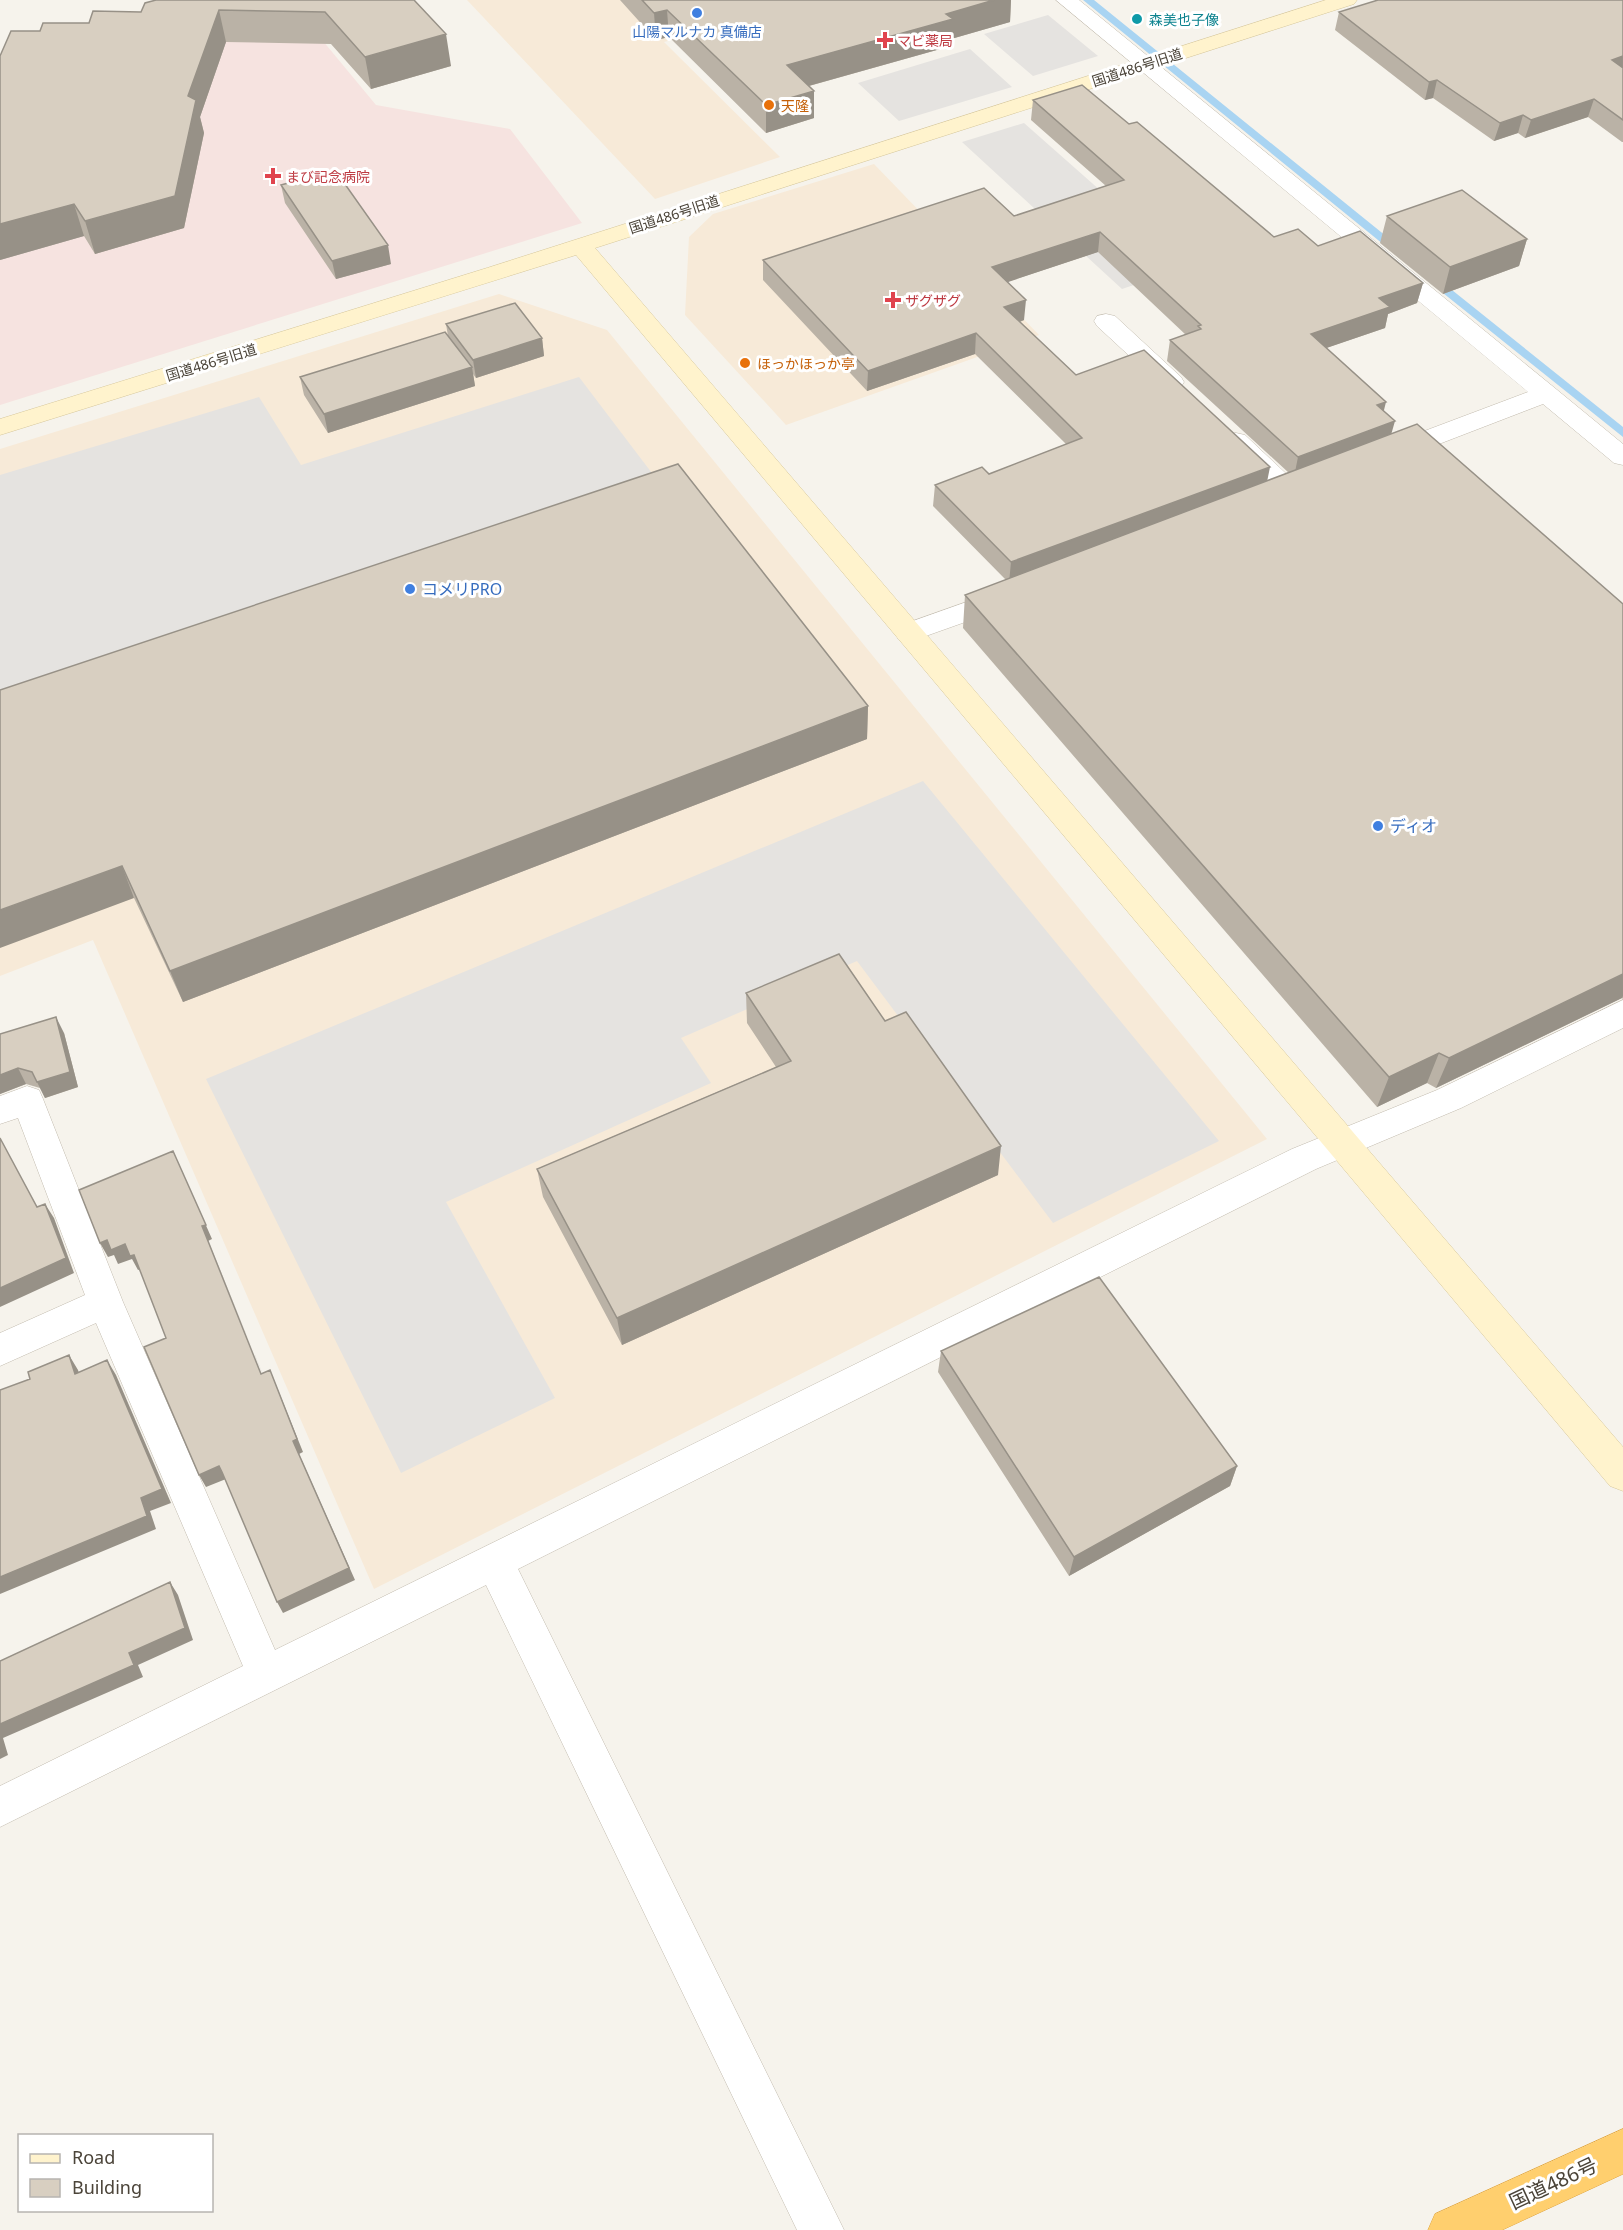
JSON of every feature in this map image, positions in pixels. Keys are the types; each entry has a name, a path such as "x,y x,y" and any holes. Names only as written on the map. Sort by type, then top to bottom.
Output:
{"highway":[{"name":"国道486号","path":"1451,2230 1623,2151"}],"street":[{"path":"1066,0 1156,61 1623,457"},
{"name":"国道486号旧道","path":"0,427 1347,0"},
{"path":"580,245 1623,1474"},
{"path":"1106,321 1193,402"},
{"path":"1368,462 1547,394"},
{"path":"1220,426 1290,491"},
{"path":"909,633 1027,590"},
{"path":"0,1807 1340,1143 1449,1099 1623,1013"},
{"path":"0,1111 27,1099 105,1302 266,1675"},
{"path":"0,1350 105,1302"},
{"path":"494,1561 821,2230"}],"shaded area":[{"name":"まび記念病院","path":"289,0 376,105 510,129 582,223 0,405 0,62"},
{"path":"467,0 823,0 664,42 780,157 655,199"},
{"path":"1048,15 1098,56 1033,76 984,34"},
{"path":"970,49 1012,87 899,121 858,83"},
{"path":"1024,123 1187,267 1122,289 962,142"},
{"path":"874,164 1039,335 786,425 685,315 689,237 713,214"},
{"path":"499,294 607,330 1267,1139 374,1589 93,940 0,976 0,449"},
{"path":"579,377 664,489 0,710 0,475 259,397 301,465"},
{"path":"923,781 1219,1141 1053,1223 857,961 681,1038 711,1083 446,1202 555,1398 401,1473 206,1079"}],"building":[{"path":"156,0 414,0 446,34 365,57 325,12 219,10 188,96 196,100 175,196 85,221 74,204 0,224 0,56 11,31 40,31 43,23 89,23 93,11 141,12 145,3"},
{"path":"642,0 994,0 946,14 953,19 787,65 814,91 766,105 667,10 654,13"},
{"path":"1378,0 1623,0 1623,56 1612,60 1623,68 1623,120 1594,99 1531,120 1523,115 1500,123 1437,80 1429,82 1339,12"},
{"path":"1082,85 1129,124 1137,122 1274,237 1298,229 1318,246 1360,231 1423,283 1379,298 1390,307 1311,334 1386,402 1377,405 1395,421 1298,457 1170,340 1201,329 1198,326 1201,325 1100,232 992,267 1026,300 1004,307 1076,375 1144,350 1270,467 1011,562 935,485 982,467 989,474 1082,438 976,333 868,371 763,260 984,188 1014,216 1124,180 1033,100"},
{"path":"335,170 388,245 332,261 281,185"},
{"path":"1462,190 1527,239 1450,267 1387,216"},
{"path":"515,303 542,338 473,360 446,324"},
{"path":"445,332 472,367 324,414 300,377"},
{"name":"ディオ","path":"1417,424 1623,604 1623,974 1449,1058 1439,1053 1389,1077 965,595"},
{"path":"678,464 868,706 170,971 122,866 0,910 0,690"},
{"path":"839,954 885,1021 906,1012 1001,1146 617,1318 537,1169 791,1061 746,993"},
{"path":"56,1017 70,1072 37,1082 32,1072 18,1068 0,1075 0,1034"},
{"path":"0,1138 37,1207 45,1204 66,1258 0,1288"},
{"path":"173,1151 206,1225 202,1226 261,1374 270,1370 297,1439 293,1441 349,1568 277,1602 219,1466 199,1475 144,1347 166,1338 134,1255 130,1256 125,1244 111,1250 107,1240 100,1243 79,1190"},
{"path":"1099,1277 1237,1466 1074,1557 941,1351"},
{"path":"69,1355 75,1374 107,1360 162,1489 141,1498 147,1516 0,1577 0,1390 30,1379 28,1372"},
{"path":"170,1582 185,1628 129,1653 134,1665 0,1724 0,1661"}],"waterway":[{"path":"1088,0 1398,251"},
{"path":"1432,278 1623,433"}],"place":[{"name":"山陽マルナカ 真備店","path":"697,13"},
{"name":"森美也子像","path":"1137,19"},
{"name":"マビ薬局","path":"885,40"},
{"name":"天隆","path":"769,105"},
{"name":"まび記念病院","path":"273,176"},
{"name":"ザグザグ","path":"893,300"},
{"name":"ほっかほっか亭","path":"745,363"},
{"name":"コメリPRO","path":"410,589"},
{"name":"ディオ","path":"1378,826"}]}
